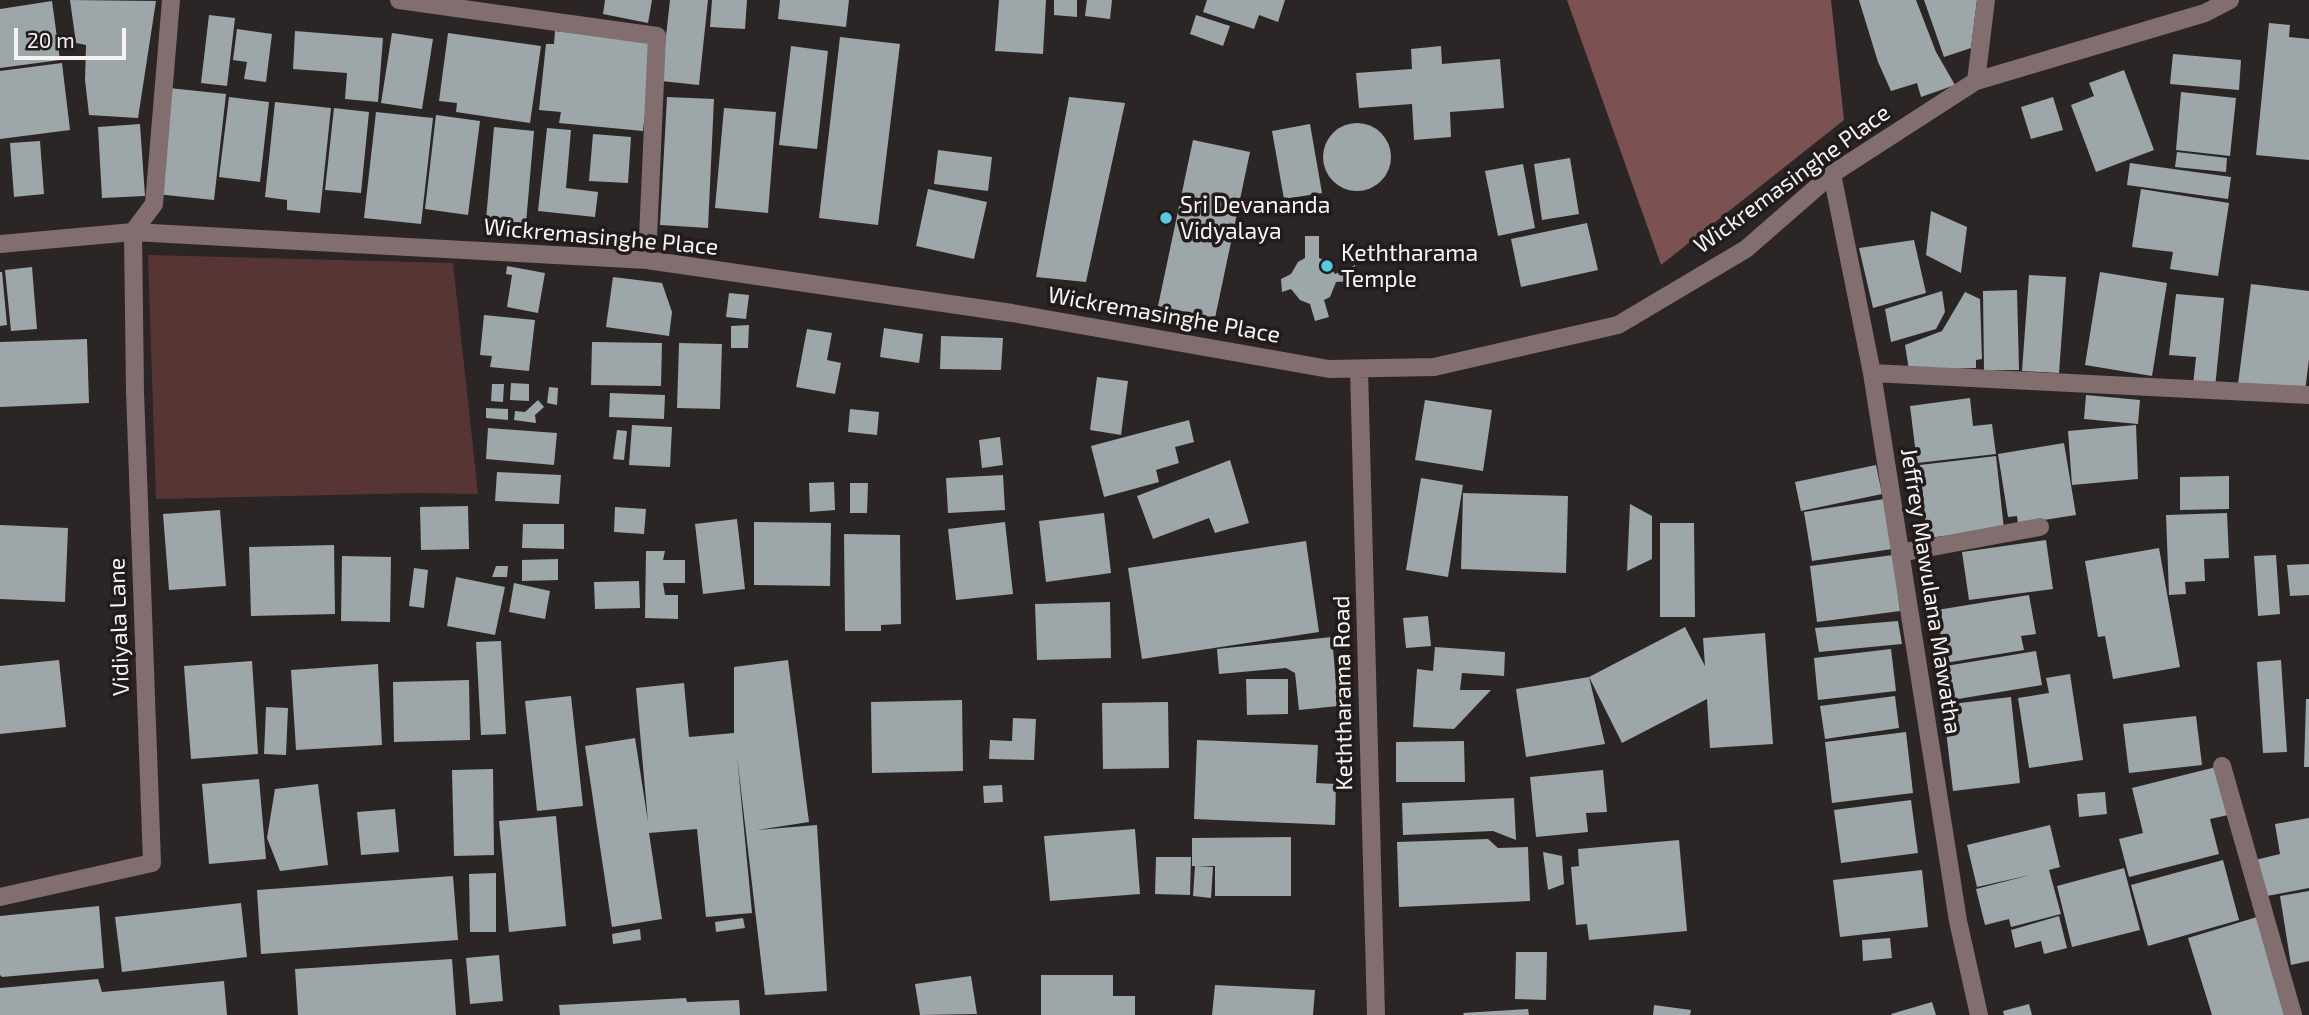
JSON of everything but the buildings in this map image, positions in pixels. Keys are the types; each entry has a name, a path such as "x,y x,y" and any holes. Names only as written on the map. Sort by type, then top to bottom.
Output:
{"street":[{"path":"133,232 154,204 171,0"},
{"path":"398,0 657,36 647,260"},
{"path":"1976,80 1986,0"},
{"name":"Wickremasinghe Place","path":"0,244 133,232 647,260 1012,313 1329,369 1434,367 1618,324 1746,249 1832,174 1976,80 2230,0"},
{"name":"Jeffrey Mawulana Mawatha","path":"1832,174 1872,373 1958,921 1979,1015"},
{"name":"Vidiyala Lane","path":"0,897 152,863 135,392 133,232"},
{"name":"Keththarama Road","path":"1359,369 1376,1015"},
{"path":"1872,373 2309,396"},
{"path":"1900,553 2040,527"},
{"path":"2222,766 2293,1015"}],"shaded area":[{"path":"1567,0 1831,0 1844,120 1661,265"},
{"path":"148,255 453,263 478,494 156,499"}],"place":[{"name":"Sri Devananda Vidyalaya","path":"1166,218"},
{"name":"Keththarama Temple","path":"1327,266"}]}
